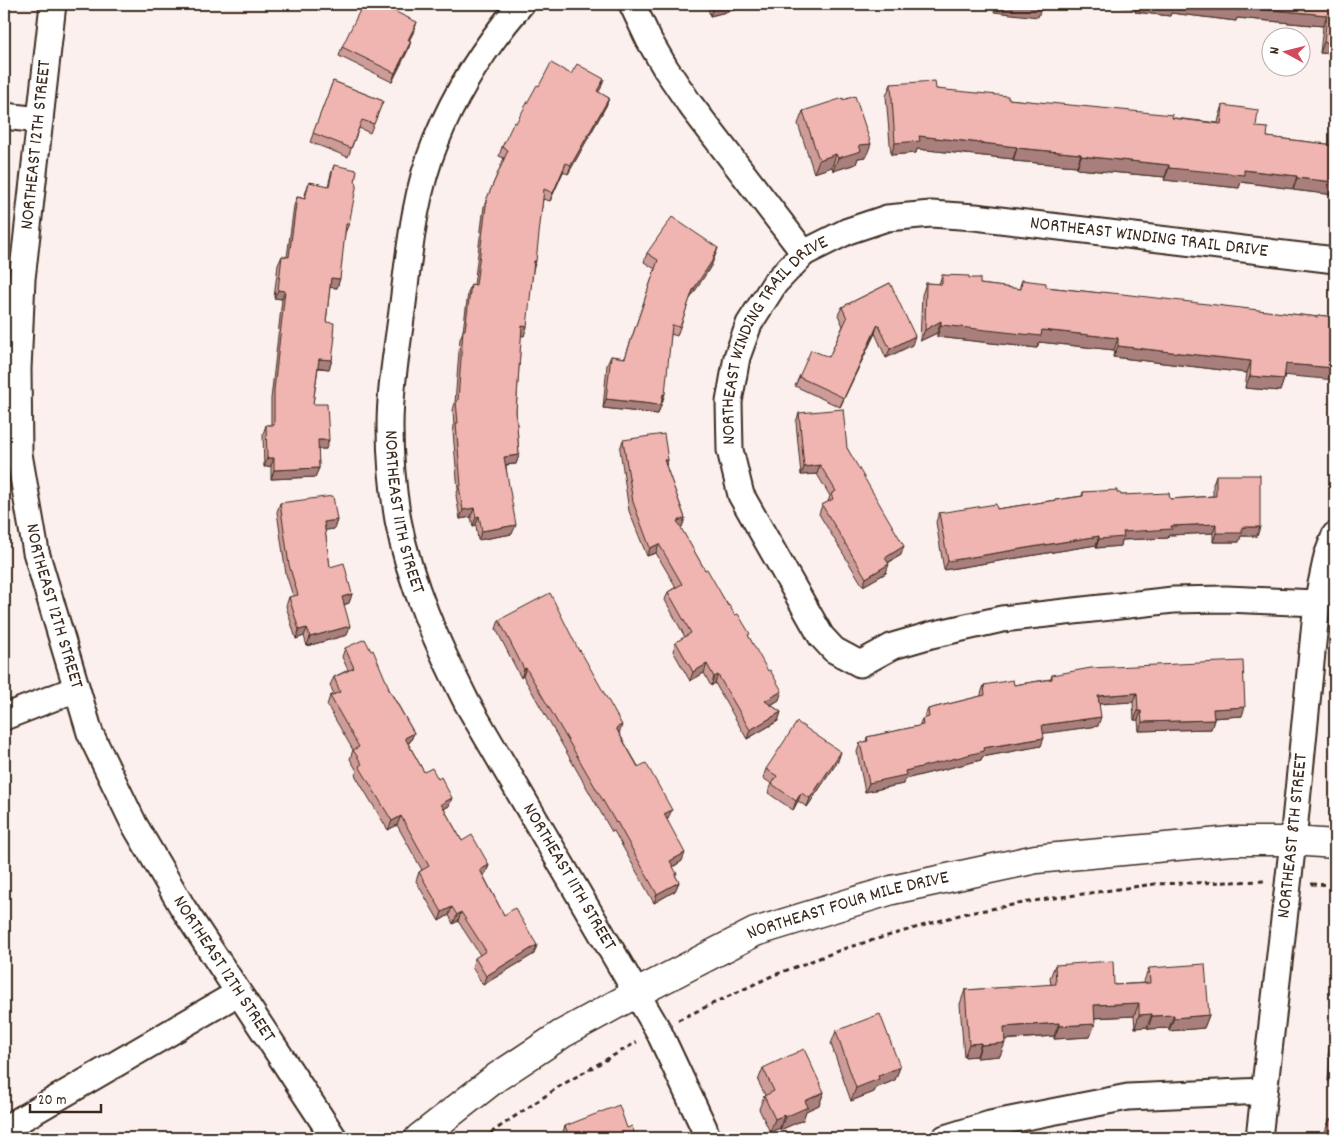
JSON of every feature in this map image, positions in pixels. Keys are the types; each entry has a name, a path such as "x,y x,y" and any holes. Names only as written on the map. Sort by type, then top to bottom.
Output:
{"street":[{"name":"NORTHEAST 12TH STREET","path":"53,4 22,279 18,369 19,454 36,552 90,734 134,824 183,908 334,1138"},
{"name":"NORTHEAST 11TH STREET","path":"521,4 477,60 456,98 435,142 422,184 412,230 393,385 390,426 392,471 398,521 420,601 442,652 468,703 658,1030 707,1138"},
{"path":"632,4 649,40 684,96 804,254"},
{"path":"4,116 40,120"},
{"name":"NORTHEAST WINDING TRAIL DRIVE","path":"1317,603 1266,600 1172,600 1002,619 931,635 893,646 860,664 834,650 821,636 741,494 730,450 729,402 736,357 749,324 775,283 804,254 848,231 887,218 932,214 975,217 1335,260"},
{"name":"NORTHEAST 8TH STREET","path":"1259,1138 1289,882 1317,603 1327,556 1335,535"},
{"path":"4,717 76,689"},
{"name":"NORTHEAST FOUR MILE DRIVE","path":"419,1138 505,1072 562,1034 755,932 892,890 1036,859 1231,841 1293,841 1335,844"},
{"path":"4,1129 238,993"},
{"path":"945,1138 990,1124 1128,1097 1264,1091"}],"path":[{"path":"483,1138 598,1062 658,1030 774,975 846,948 963,914 1040,900 1154,884 1257,881 1335,886"}],"building":[{"path":"363,4 379,4 417,22 408,40 411,41 395,73 342,47"},
{"path":"1022,4 1042,4 1042,6"},
{"path":"1187,4 1335,4 1335,43 1324,42 1327,15 1240,7 1240,10"},
{"path":"551,63 571,74 577,64 604,79 597,91 609,98 571,165 566,163 553,193 544,189 527,327 522,326 516,411 519,455 504,457 516,525 482,531 479,516 476,517 474,508 463,510 459,486 461,486 456,401 458,400 463,330 465,330 471,284 476,285 487,198 508,150 502,147 514,122 516,123"},
{"path":"333,81 383,101 374,124 362,120 351,148 313,133"},
{"path":"935,81 936,89 1008,96 1008,99 1173,115 1172,118 1221,124 1223,105 1258,110 1256,127 1268,128 1267,137 1335,145 1335,182 1244,170 1244,175 1169,168 1169,165 919,136 920,141 895,143 891,84"},
{"path":"855,96 871,144 859,145 861,151 838,158 836,154 819,160 803,111"},
{"path":"334,165 357,170 355,182 357,183 349,224 346,224 340,279 331,278 326,322 334,323 333,336 335,336 332,360 319,359 313,404 327,404 329,440 318,440 319,468 274,470 274,458 267,458 266,425 274,425 274,390 285,291 278,290 282,256 289,257 297,197 305,199 309,182 329,186"},
{"path":"672,217 718,248 713,256 714,258 693,290 680,327 672,325 665,394 663,394 661,405 606,399 611,356 625,358 658,260 647,253"},
{"path":"942,275 969,276 969,278 980,278 980,284 1021,289 1022,280 1046,283 1046,287 1318,317 1318,315 1335,317 1335,368 1286,364 1284,379 1250,376 1251,361 1118,346 1118,338 1042,330 1041,336 941,325 941,321 925,330 926,283 942,284"},
{"path":"890,283 915,336 890,349 878,324 844,398 799,377 811,350 829,357 847,318 842,307"},
{"path":"843,409 847,448 904,546 885,558 889,564 866,578 822,505 833,499 831,494 836,491 820,465 804,467 799,413"},
{"path":"664,434 668,460 664,460 685,518 677,521 728,606 735,615 738,614 768,671 770,670 782,691 765,701 781,712 750,730 718,675 714,677 707,664 693,672 676,642 691,633 668,592 682,584 659,544 650,548 633,502 623,440"},
{"path":"1216,475 1260,475 1260,527 1242,527 1242,533 1216,533 1216,524 1171,526 1172,529 1123,532 1124,537 1099,539 1099,536 948,561 939,513 996,504 997,509 1083,496 1083,492 1117,490 1117,493 1121,495 1169,493 1170,499 1216,496"},
{"path":"333,496 337,520 324,522 330,567 344,563 352,594 342,597 350,626 310,637 307,628 299,630 289,597 298,595 289,565 280,503"},
{"path":"550,593 579,651 622,725 616,728 638,767 646,763 672,810 664,814 685,853 670,861 679,882 657,894 617,822 526,668 524,669 499,620"},
{"path":"365,639 371,651 373,650 388,688 414,733 405,738 424,772 432,768 438,779 441,777 452,798 441,804 462,841 472,835 489,865 480,870 504,915 515,908 537,945 486,976 475,958 486,951 461,912 457,915 452,907 442,912 419,872 429,866 401,816 392,821 359,766 362,764 353,750 359,747 330,696 340,692 334,677 354,668 345,648"},
{"path":"1243,661 1245,707 1213,709 1214,720 1142,722 1141,711 1138,711 1137,693 1098,696 1101,717 1042,725 1044,738 983,748 984,751 905,771 906,775 869,783 860,743 868,741 867,737 923,725 922,719 929,717 928,709 985,695 984,685 1013,680 1014,685 1052,679 1052,675 1091,668"},
{"path":"797,722 841,752 810,798 801,793 796,801 772,784 777,776 766,769"},
{"path":"1113,961 1114,985 1150,983 1149,968 1205,964 1209,1015 1174,1018 1174,1015 1139,1015 1139,1003 1094,1005 1095,1024 1059,1026 1059,1023 1004,1027 1005,1043 969,1044 965,990 1056,984 1055,965"},
{"path":"880,1014 900,1067 878,1076 879,1079 856,1088 836,1031"},
{"path":"1335,1024 1335,1045 1333,1044"},
{"path":"1335,1045 1335,1070 1332,1069"},
{"path":"804,1049 824,1092 805,1101 808,1107 785,1117 784,1115 775,1119 764,1096 774,1091 763,1068"},
{"path":"619,1105 627,1128 632,1126 636,1138 570,1138 565,1126"},
{"path":"1329,1120 1335,1120 1335,1138 1327,1138"}]}
